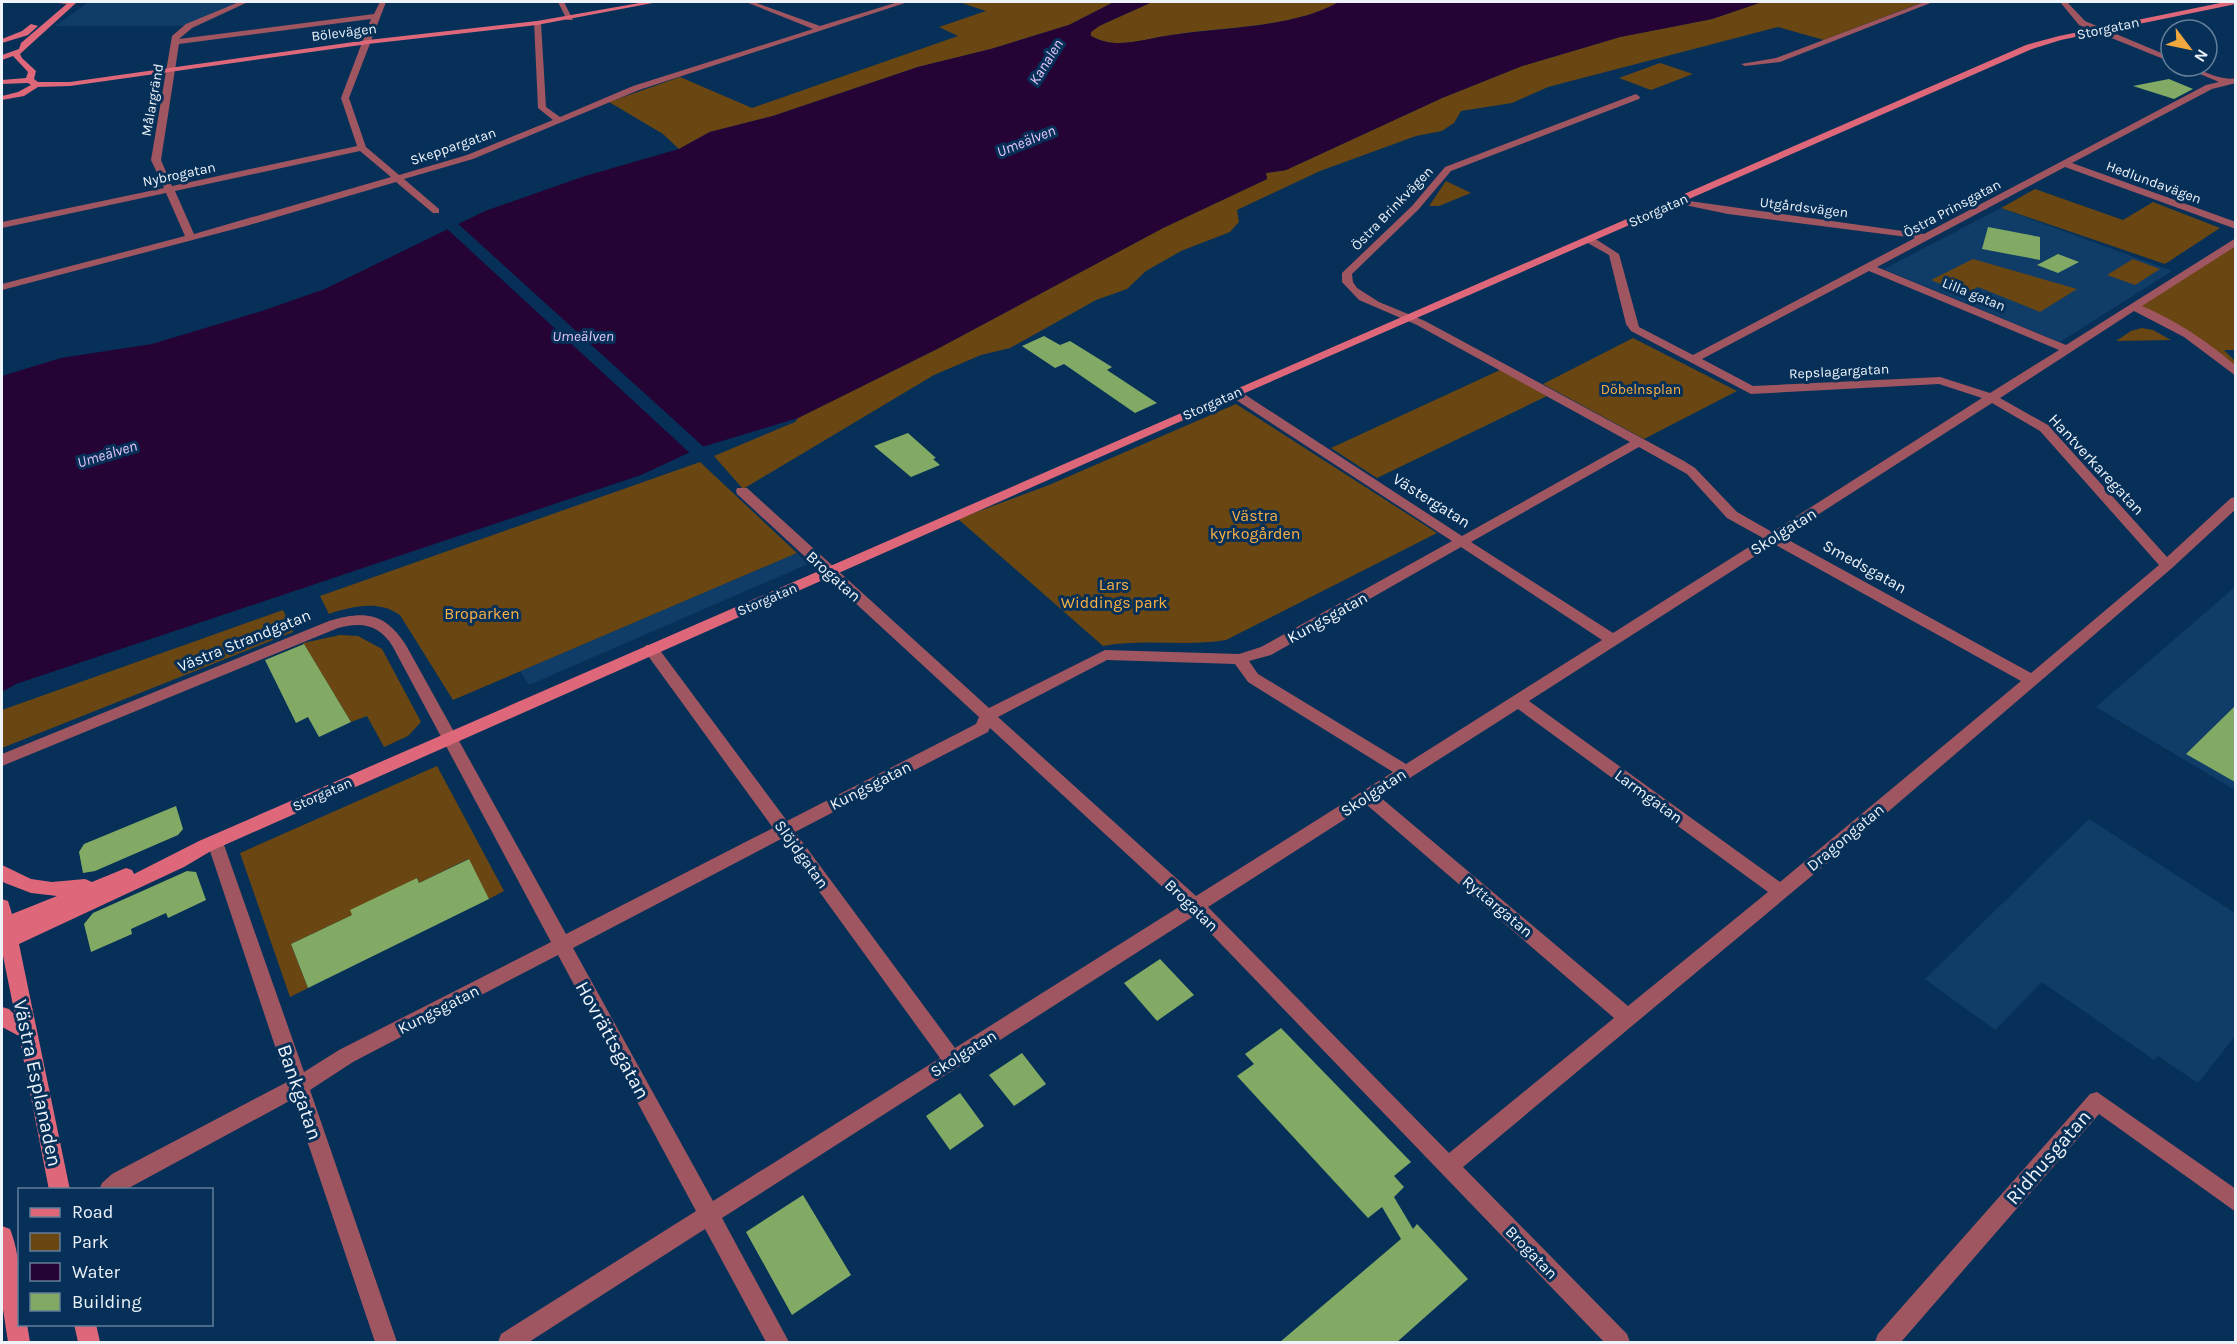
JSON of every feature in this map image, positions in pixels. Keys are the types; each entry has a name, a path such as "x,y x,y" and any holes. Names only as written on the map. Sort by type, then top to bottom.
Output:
{"street":[{"path":"55,2 73,2"},
{"path":"2,41 25,33 56,8 73,2"},
{"path":"2,58 16,53 73,2"},
{"path":"244,2 189,26 176,36 177,42 375,16"},
{"path":"383,2 375,16 369,42 345,98 362,148 436,211"},
{"path":"561,2 570,18"},
{"name":"Bölevägen","path":"2,77 33,83 70,84 369,42 537,23 654,2"},
{"path":"749,2 820,29"},
{"name":"Skeppargatan","path":"2,287 191,238 470,157 636,88 904,2"},
{"path":"1745,64 1777,60 1929,2"},
{"path":"2063,2 2079,21 2097,31 2159,55"},
{"name":"Storgatan","path":"4,934 178,862 210,844 450,737 2029,47 2233,2"},
{"path":"537,23 542,108 559,120"},
{"path":"2,41 24,45"},
{"name":"Målargränd","path":"177,42 156,160 191,238"},
{"path":"16,53 18,59 32,72 33,83"},
{"path":"2231,81 2235,86"},
{"name":"Östra Prinsgatan","path":"1692,360 2209,87 2231,81"},
{"name":"Bölevägen","path":"2,98 21,94 33,83"},
{"name":"Östra Brinkvägen","path":"1408,318 1395,315 1353,291 1346,276 1415,208 1442,175 1455,166 1636,97"},
{"name":"Nybrogatan","path":"2,225 362,148"},
{"name":"Hedlundavägen","path":"2063,163 2235,226"},
{"name":"Utgårdsvägen","path":"1678,201 1728,211 1926,237"},
{"name":"Repslagargatan","path":"1590,240 1614,254 1631,324 1635,329 1751,390 1940,380 1992,398"},
{"name":"Skolgatan","path":"509,1342 1196,907 1404,771 1518,701 1611,639 2235,241"},
{"name":"Lilla gatan","path":"1869,267 2067,349"},
{"path":"2134,307 2177,325 2210,349 2235,373"},
{"name":"Smedsgatan","path":"1408,318 1690,471 1732,515 2030,679"},
{"name":"Västergatan","path":"1233,393 1611,639"},
{"name":"Hantverkaregatan","path":"1992,398 2044,428 2168,565"},
{"name":"Kungsgatan","path":"112,1188 297,1087 346,1056 981,728 988,714 1105,655 1239,659 1266,651 1639,442"},
{"name":"Brogatan","path":"742,491 1196,907 1619,1342"},
{"name":"Dragongatan","path":"1449,1166 1627,1017 1708,953 2030,679 2168,565 2235,501"},
{"name":"Västra Strandgatan","path":"2,760 298,637 356,619 377,622 392,634 450,737"},
{"name":"Slöjdgatan","path":"651,649 953,1059"},
{"path":"1239,659 1254,678 1404,771"},
{"name":"Larmgatan","path":"1518,701 1780,892"},
{"name":"Hovrättsgatan","path":"450,737 778,1342"},
{"name":"Ryttargatan","path":"1368,796 1627,1017"},
{"name":"Storgatan","path":"4,934 175,853 210,844"},
{"name":"Bankgatan","path":"210,844 386,1342"},
{"name":"Storgatan","path":"2,872 22,883 46,889 74,888 115,880"},
{"name":"Västra Esplanaden","path":"2,906 4,934 60,1188"},
{"path":"2,1015 2,1018 26,1030"},
{"name":"Ridhusgatan","path":"1886,1342 2097,1101 2235,1202"},
{"path":"2,1237 19,1342"},
{"path":"85,1326 89,1342"}],"shaded area":[{"path":"89,2 244,2 189,26 55,26"},
{"path":"2001,208 2172,271 2060,342 1884,269"},
{"path":"797,553 808,564 529,685 520,671"},
{"path":"2235,587 2235,790 2096,707"},
{"path":"2089,819 2235,913 2235,1036 2198,1083 2158,1056 2154,1060 2042,982 1995,1030 1925,979"}],"green space":[{"path":"959,2 1114,2 1069,25 991,49 918,67 773,116 710,132 679,149 663,134 609,102 680,77 752,108 958,36 939,27 986,11"},
{"path":"1152,2 1339,2 1321,11 1280,22 1121,43 1111,43 1091,36 1091,32 1099,26"},
{"path":"1762,2 1923,2 1824,40 1778,27 1548,87 1512,103 1461,111 1454,123 1442,131 1416,136 1320,171 1237,210 1239,222 1230,232 1181,251 1146,271 1127,289 1096,300 1010,348 981,355 934,375 743,489 714,456 795,422 798,418 937,349 1163,228 1267,179 1266,173 1286,170 1442,98 1522,66 1620,37 1712,19"},
{"path":"1660,63 1693,74 1651,90 1619,78"},
{"path":"1446,181 1471,193 1439,206 1429,206"},
{"path":"2035,189 2123,220 2153,202 2220,228 2165,264 2001,208"},
{"path":"2235,241 2235,350 2224,350 2235,361 2235,373 2210,349 2134,307"},
{"path":"1973,259 2077,289 2040,312 1978,287 1965,294 1931,280"},
{"path":"2133,259 2160,269 2135,285 2107,275"},
{"path":"2142,328 2153,330 2171,340 2116,341 2131,331"},
{"name":"Döbelnsplan","path":"1633,338 1737,391 1644,439 1543,384"},
{"path":"1500,370 1547,396 1377,478 1331,448"},
{"name":"Västra kyrkogården","path":"1236,404 1437,533 1226,640 1103,646 958,519 1049,485"},
{"name":"Broparken","path":"700,462 797,553 453,700 400,615 392,610 374,606 356,607 329,614 320,596"},
{"path":"283,610 293,632 2,748 2,710"},
{"path":"340,635 358,636 382,649 421,722 408,736 384,747 367,716 351,722 303,643"},
{"path":"437,766 504,891 489,899 468,859 419,883 417,878 352,915 291,944 308,988 290,997 240,853"}],"water":[{"name":"Umeälven","path":"1114,2 1152,2 1099,26 1091,32 1091,36 1111,43 1280,22 1321,11 1339,2 1762,2 1712,19 1620,37 1522,66 1442,98 1286,170 1266,173 1267,179 1163,228 937,349 798,418 699,448 641,475 16,684 2,692 2,376 61,358 152,344 262,311 325,289 485,211 585,176 679,149 710,132 773,116 918,67 991,49 1069,25"}],"pier":[{"path":"456,222 706,449 692,455 445,227"}],"building":[{"path":"2169,79 2193,89 2174,99 2133,86"},
{"path":"1988,227 2040,237 2040,260 1982,249"},
{"path":"2058,254 2079,262 2058,273 2037,265"},
{"path":"1044,336 1060,345 1070,341 1112,367 1107,370 1157,403 1135,413 1064,364 1055,368 1022,346"},
{"path":"908,433 936,458 933,459 940,465 911,477 874,446"},
{"path":"304,644 351,722 319,737 308,717 296,723 265,660"},
{"path":"2235,706 2235,782 2186,754"},
{"path":"176,806 183,829 178,835 95,871 83,873 79,852 84,844"},
{"path":"469,859 489,899 308,988 291,944 352,915 350,910 417,878 419,883"},
{"path":"187,871 196,872 206,900 168,918 166,913 131,929 132,934 91,952 84,924 93,913"},
{"path":"1160,959 1194,995 1157,1021 1124,983"},
{"path":"1281,1028 1411,1162 1394,1176 1404,1187 1394,1197 1413,1229 1417,1224 1468,1279 1397,1342 1280,1342 1401,1239 1382,1207 1368,1218 1237,1076 1254,1064 1245,1054"},
{"path":"1022,1053 1046,1084 1014,1106 989,1075"},
{"path":"960,1093 984,1126 950,1150 926,1116"},
{"path":"803,1195 851,1275 792,1315 746,1232"}],"water label":[{"name":"Kanalen","path":"1046,62"}],"park label":[{"name":"Lars Widdings park","path":"1114,593"}]}
